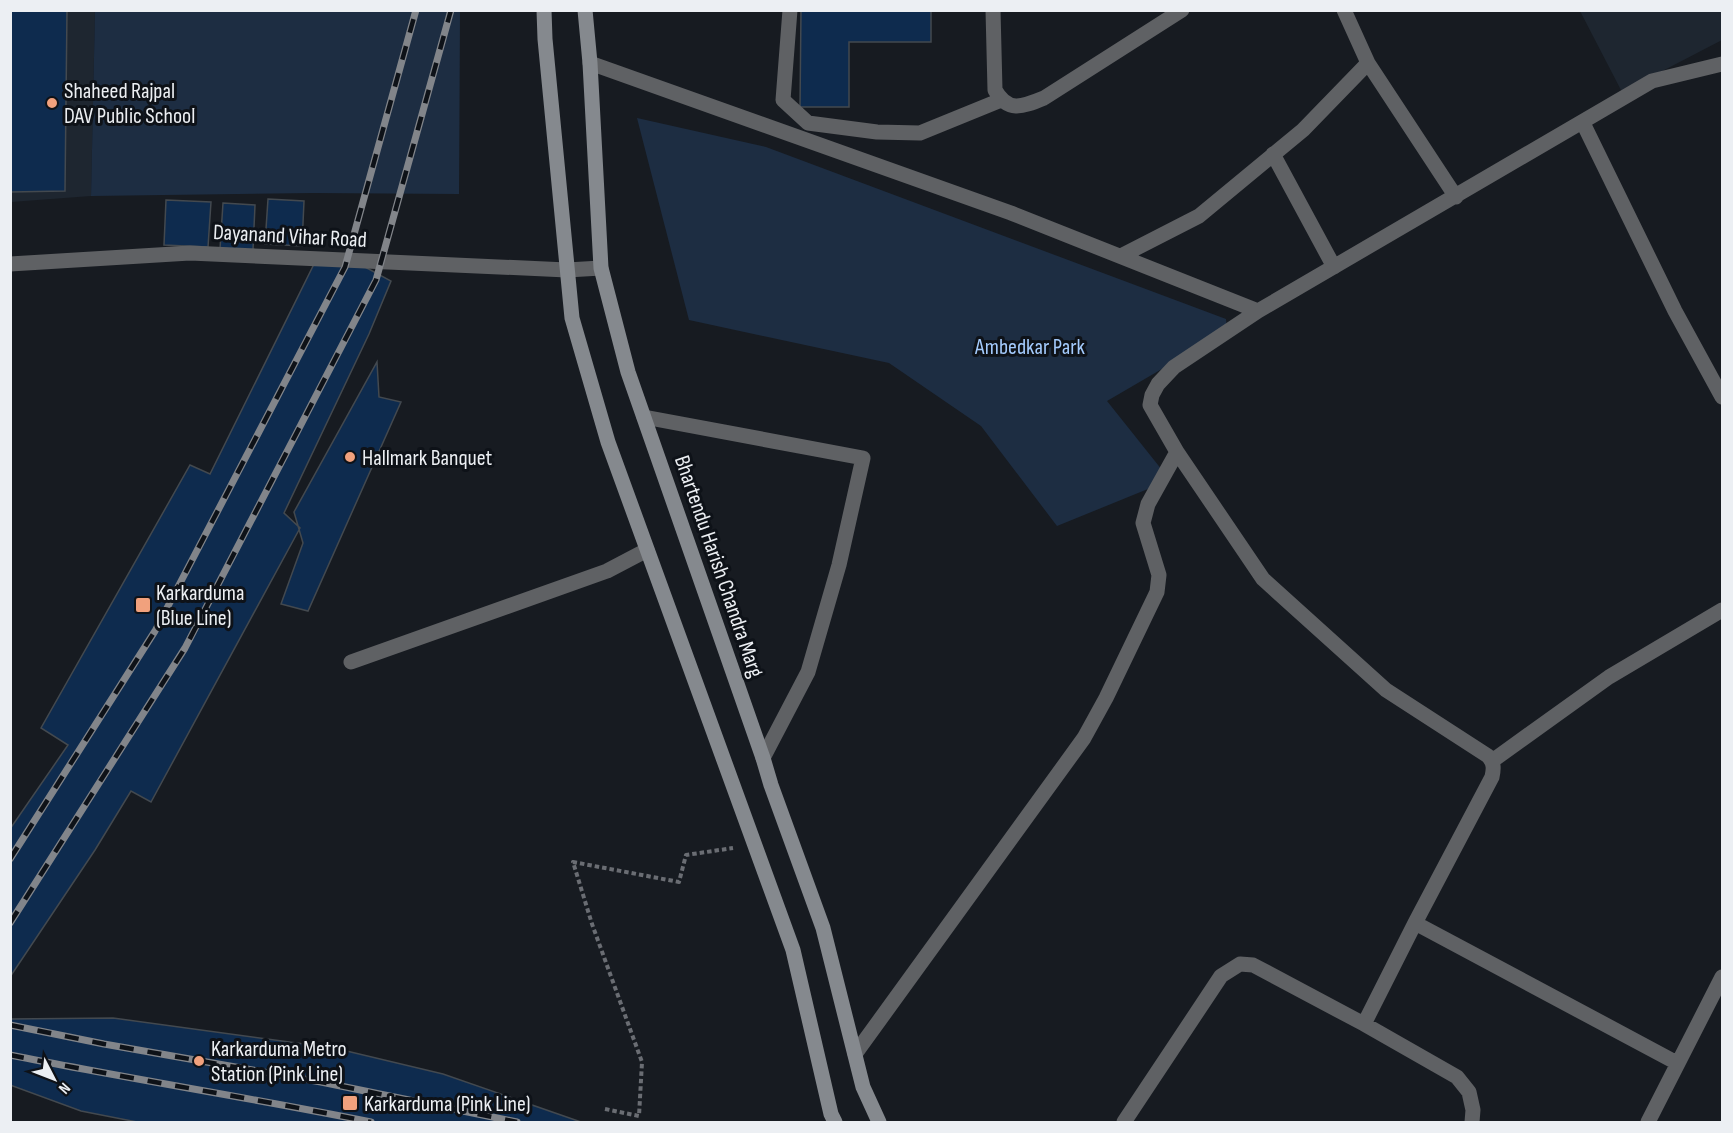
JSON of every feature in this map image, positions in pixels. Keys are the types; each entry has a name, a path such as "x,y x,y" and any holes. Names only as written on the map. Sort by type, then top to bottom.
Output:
{"main road":[{"path":"544,10 572,318 608,442 793,950 831,1114 835,1122"},
{"name":"Bhartendu Harish Chandra Marg","path":"585,10 601,268 628,372 823,928 863,1087 879,1122"}],"street":[{"path":"790,10 783,100 808,123 877,132 920,133 1001,100"},
{"path":"993,10 995,90 1001,100 1009,106 1028,105 1044,99 1182,10"},
{"path":"1344,10 1368,63 1456,197"},
{"path":"590,63 1011,213 1258,311"},
{"path":"1121,256 1199,216 1303,130 1368,63"},
{"path":"1364,1024 1414,923 1492,777 1494,768 1492,761 1488,756 1386,690 1263,579 1177,452 1150,405 1152,395 1158,384 1174,367 1258,311 1652,81 1722,64"},
{"path":"1583,123 1670,301 1722,398"},
{"path":"1273,154 1334,267"},
{"name":"Dayanand Vihar Road","path":"10,264 190,253 567,270 601,268"},
{"path":"644,417 863,458 839,565 808,672 763,758"},
{"path":"855,1054 1084,738 1096,717 1157,592 1159,575 1143,523 1148,504 1177,452"},
{"path":"351,662 608,571 648,550"},
{"path":"1492,761 1609,677 1722,610"},
{"path":"1414,923 1677,1063"},
{"path":"1124,1122 1221,976 1240,964 1253,964 1457,1077 1469,1092 1473,1110 1472,1122"},
{"path":"1648,1122 1722,977"}],"path":[{"path":"605,1109 639,1116 642,1062 592,924 573,862 679,882 686,855 755,845"}],"shaded area":[{"name":"Shaheed Rajpal DAV Public School","path":"11,11 95,11 91,196 11,202"},
{"path":"1580,11 1722,11 1722,40 1622,92"}],"green space":[{"path":"95,11 460,11 459,194 91,196"},
{"name":"Ambedkar Park","path":"637,118 766,147 1226,319 1227,331 1107,401 1170,480 1057,526 981,426 889,363 689,320"}],"building":[{"name":"Shaheed Rajpal DAV Public School","path":"10,10 67,10 65,191 10,192"},
{"path":"801,10 931,10 931,42 849,42 849,107 800,107"},
{"path":"268,199 304,201 302,246 265,244"},
{"path":"166,200 211,202 208,247 164,245"},
{"path":"223,203 255,205 253,250 220,249"},
{"name":"Karkarduma (Blue Line)","path":"319,254 352,260 391,281 369,334 284,513 300,528 151,802 131,791 95,850 10,977 10,829 68,745 41,728 190,465 210,474"},
{"name":"Hallmark Banquet","path":"377,362 379,397 401,402 308,611 281,604 303,543 294,512"},
{"name":"Karkarduma Metro Station (Pink Line)","path":"113,1018 334,1048 443,1074 581,1122 137,1122 81,1111 10,1085 10,1019"}],"railway":[{"path":"10,859 155,631 345,267 416,10"},
{"path":"10,923 185,648 376,280 451,10"},
{"path":"10,1025 321,1082 517,1122"},
{"path":"10,1055 371,1122"}],"place":[{"name":"Shaheed Rajpal DAV Public School","path":"52,103"},
{"name":"Hallmark Banquet","path":"350,457"},
{"name":"Karkarduma (Blue Line)","path":"143,605"},
{"name":"Karkarduma Metro Station (Pink Line)","path":"199,1061"},
{"name":"Karkarduma (Pink Line)","path":"350,1103"}]}
